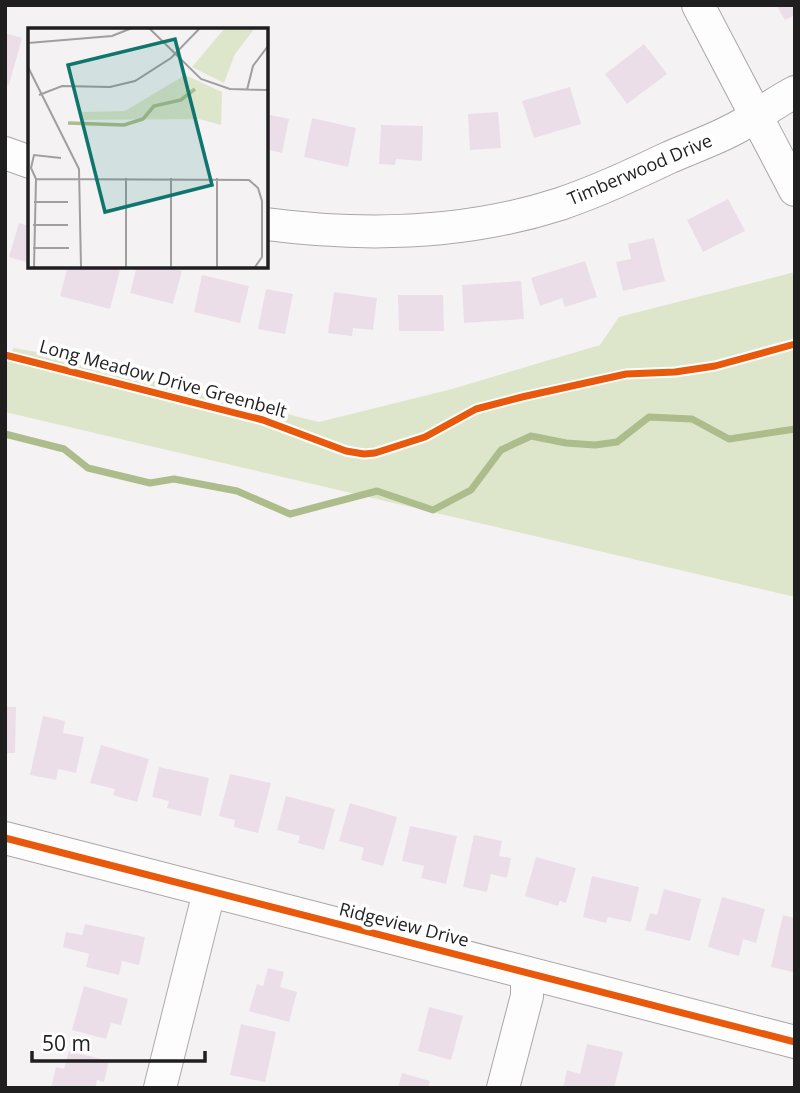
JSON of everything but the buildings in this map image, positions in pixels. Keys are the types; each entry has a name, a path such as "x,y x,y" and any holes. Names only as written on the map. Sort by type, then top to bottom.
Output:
{"street":[{"path":"698,5 795,190"},
{"name":"Timberwood Drive","path":"268,224 321,231 381,233 442,229 504,219 559,204 616,183 734,129 795,92"},
{"path":"5,153 28,161"},
{"name":"Ridgeview Drive","path":"5,838 795,1042"},
{"path":"160,1088 209,891"},
{"path":"503,1088 527,996 527,974"}],"green space":[{"path":"795,272 795,597 5,412 5,360 14,348 48,354 319,422 452,389 600,345 619,317"}],"waterway":[{"path":"5,434 64,449 88,468 150,483 174,479 237,491 290,514 377,491 433,510 471,490 501,450 531,436 566,443 595,445 617,442 649,417 692,419 729,439 795,429"}],"cycle path":[{"name":"Long Meadow Drive Greenbelt","path":"5,355 263,420 346,451 364,454 425,437 476,409 522,397 626,374 675,372 715,366 795,344"},
{"path":"5,838 795,1042"}]}
